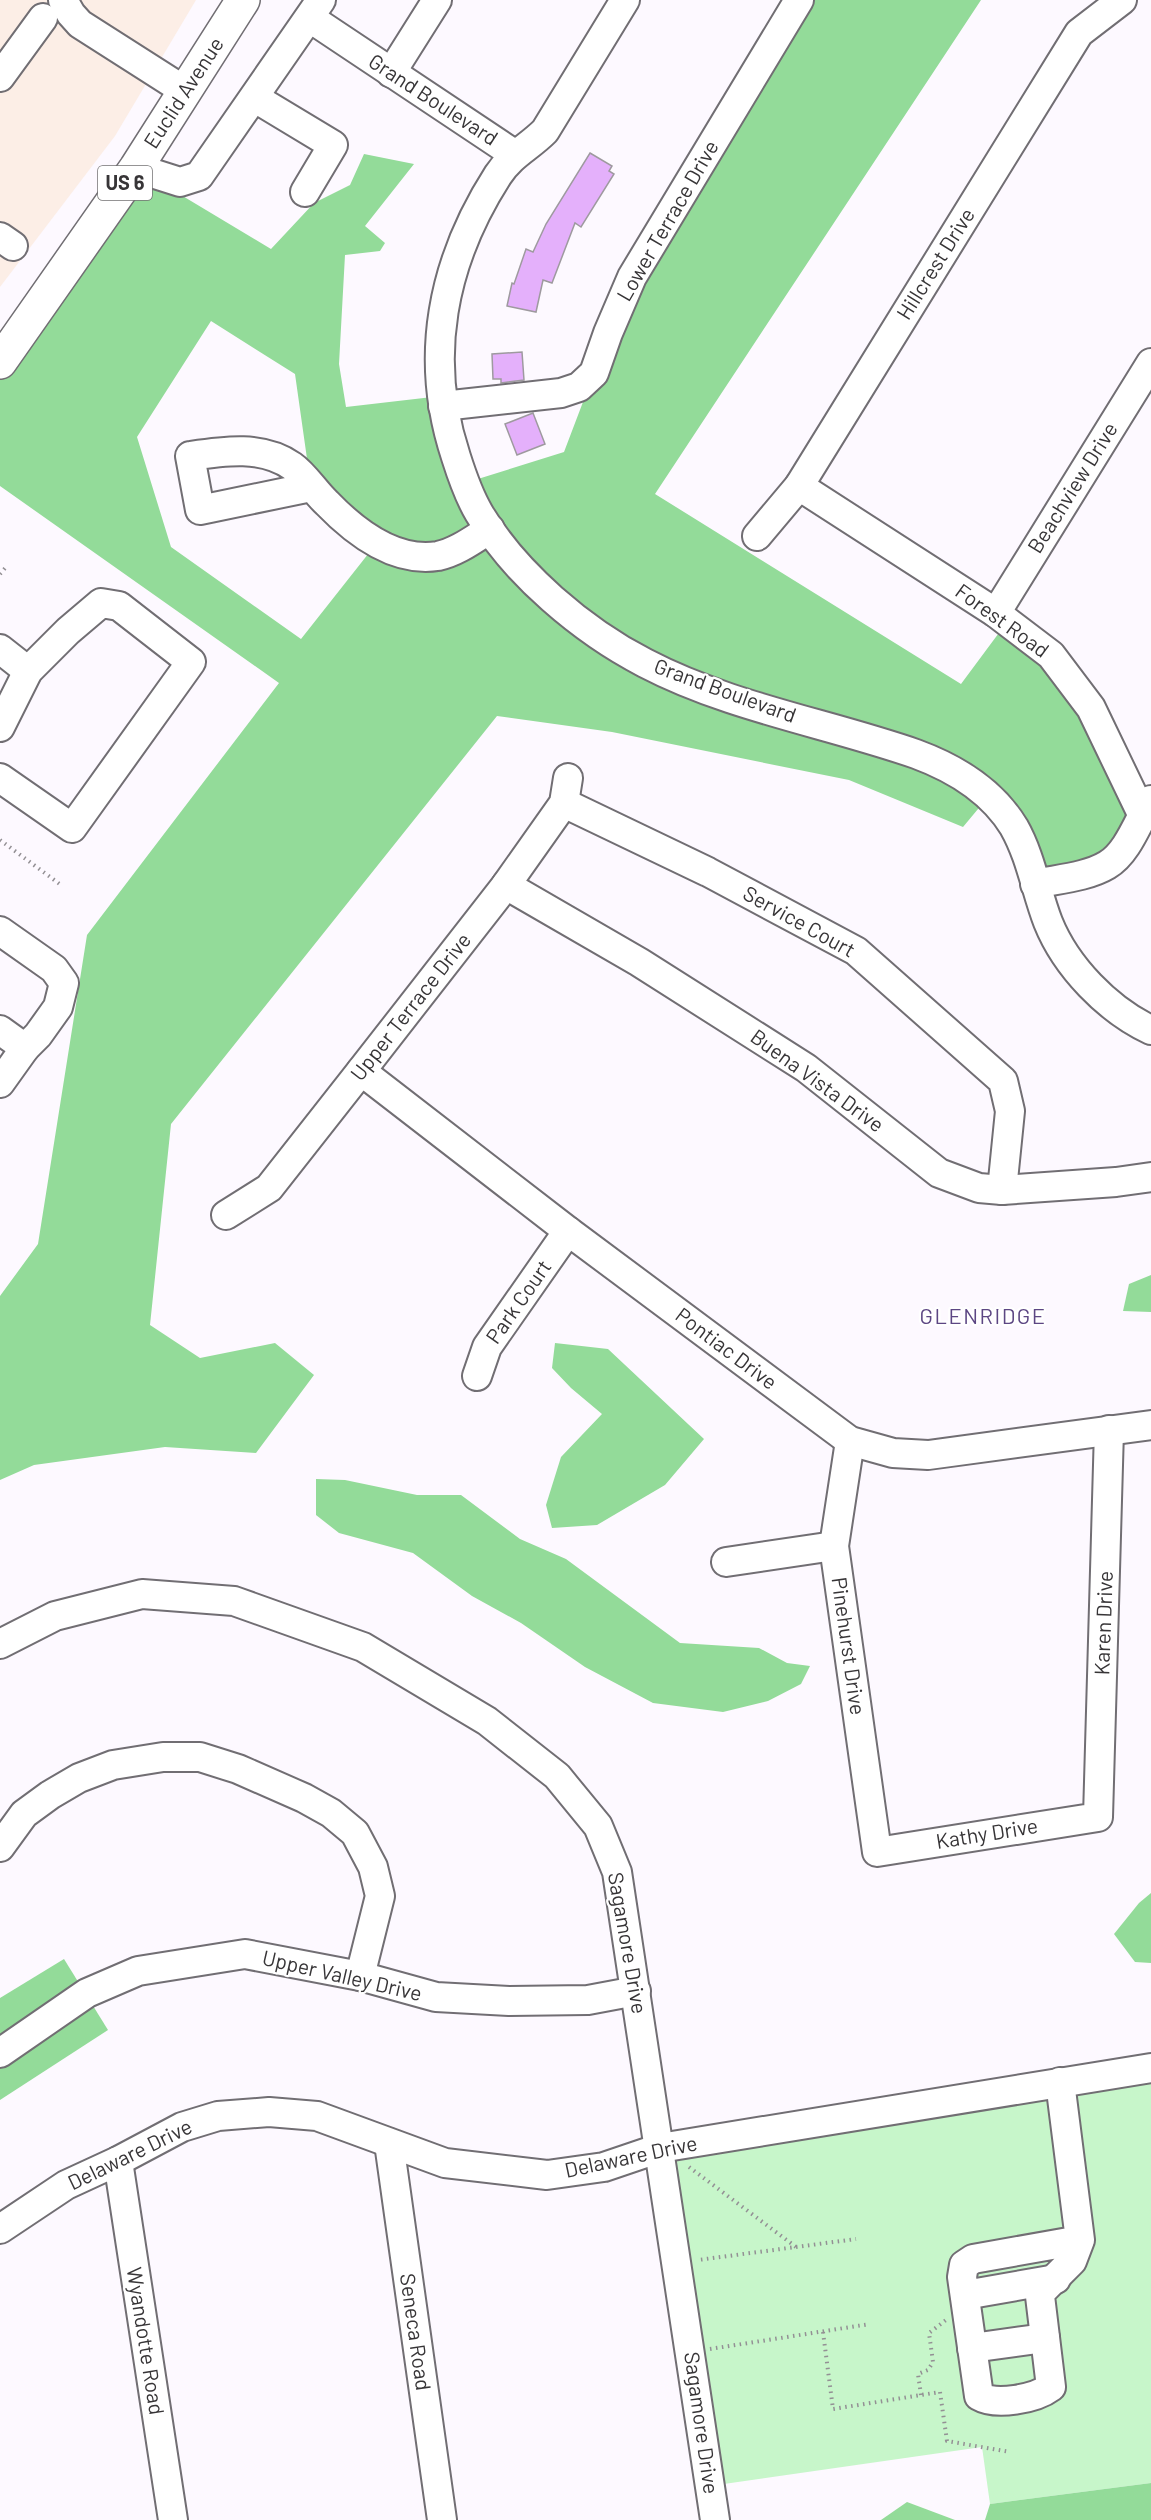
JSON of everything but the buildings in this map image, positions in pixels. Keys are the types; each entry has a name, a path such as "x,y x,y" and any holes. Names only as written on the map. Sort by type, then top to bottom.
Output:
{"main road":[{"name":"Euclid Avenue","path":"0,362 136,168 243,0"}],"street":[{"path":"391,73 436,0"},
{"path":"514,154 532,144 545,131 625,0"},
{"name":"Lower Terrace Drive","path":"443,406 561,393 579,387 594,373 632,277 799,0"},
{"name":"Hillcrest Drive","path":"757,536 799,486 1079,33 1122,0"},
{"path":"0,77 53,8 185,90"},
{"name":"Grand Boulevard","path":"136,168 180,182 199,176 316,9 391,73 514,154 498,175 474,218 449,279 442,310 438,357 443,406 451,442 465,484 479,513 490,529 519,565 556,601 603,638 645,663 683,681 752,705 916,754 940,763 965,777 988,797 1012,825 1026,852 1049,924 1061,948 1077,970 1109,1002 1151,1030"},
{"path":"255,98 333,145 304,192"},
{"name":"Beachview Drive","path":"996,613 1151,363"},
{"name":"Forest Road","path":"799,486 996,613 1052,655 1090,708 1146,807"},
{"path":"311,487 360,534 376,544 400,552 418,556 438,556 461,548 490,529"},
{"path":"0,727 28,671 68,631 101,603 119,606 191,662 72,828 0,778"},
{"path":"0,649 28,671"},
{"name":"Upper Terrace Drive","path":"226,1215 269,1188 506,885 566,791"},
{"name":"Service Court","path":"566,791 708,872 856,951 1004,1081 1010,1111 1002,1190"},
{"path":"1035,884 1092,871 1108,864 1122,850 1146,807"},
{"name":"Buena Vista Drive","path":"506,885 639,962 806,1068 939,1173 979,1188 1002,1190 1116,1182 1151,1176"},
{"path":"0,931 54,969 64,983 58,1006 0,1083"},
{"path":"0,1030 25,1048"},
{"name":"Pontiac Drive","path":"361,1071 568,1231 850,1441 893,1453 928,1455 1151,1425"},
{"name":"Park Court","path":"477,1376 487,1347 568,1231"},
{"name":"Karen Drive","path":"1098,1817 1109,1430"},
{"name":"Pinehurst Drive","path":"850,1441 834,1546 877,1852"},
{"path":"726,1562 834,1546"},
{"name":"Sagamore Drive","path":"0,1644 55,1616 142,1594 234,1601 363,1647 488,1721 557,1776 598,1826 618,1872 636,1991 671,2155 715,2520"},
{"path":"0,1847 24,1814 41,1801 79,1778 113,1765 163,1757 200,1757 238,1769 304,1798 331,1813 355,1833 373,1868 380,1896 360,1976"},
{"name":"Kathy Drive","path":"877,1852 1098,1817"},
{"name":"Upper Valley Drive","path":"0,2053 87,1994 138,1971 245,1954 360,1976 436,1996 508,2001 588,2000 636,1991"},
{"name":"Delaware Drive","path":"0,2229 66,2185 182,2127 218,2116 259,2113 317,2116 445,2163 547,2175 671,2155 1060,2082 1151,2068"},
{"path":"1060,2082 1080,2240 1072,2261 1043,2290 1040,2296 1051,2388 1040,2395 990,2402 979,2396 972,2348 958,2305 964,2265 973,2259 1080,2240"},
{"name":"Seneca Road","path":"389,2144 442,2520"},
{"name":"Wyandotte Road","path":"118,2161 172,2520"},
{"path":"958,2305 1056,2279"},
{"path":"972,2348 1045,2338"}],"path":[{"path":"0,574 6,567"},
{"path":"0,840 61,885"},
{"path":"671,2155 796,2247"},
{"path":"696,2260 856,2239"},
{"path":"921,2395 918,2374 928,2370 933,2362 929,2333 958,2305"},
{"path":"710,2349 870,2324"},
{"path":"823,2332 833,2409 940,2392 947,2441 1010,2452"}],"shaded area":[{"path":"0,0 196,0 115,136 0,287"}],"green space":[{"path":"799,0 981,0 655,494 961,684 1007,622 1051,655 1142,814 1122,850 1035,884 988,797 963,827 849,780 612,732 497,716 171,1124 150,1325 200,1358 275,1343 314,1375 256,1453 165,1447 34,1465 0,1480 0,1296 38,1244 87,935 279,683 0,486 0,362 136,168 271,249 314,203 350,185 364,154 414,164 365,226 385,243 380,251 345,255 339,364 346,407 441,396 465,483 564,452 594,373","holes":["211,321 295,374 311,487 376,544 301,639 171,547 137,437"]},
{"path":"1151,1275 1151,1312 1123,1311 1129,1284"},
{"path":"555,1343 608,1349 704,1439 665,1485 597,1525 552,1528 546,1505 561,1457 602,1414 571,1388 552,1368"},
{"path":"316,1479 345,1480 417,1495 461,1495 520,1539 566,1559 680,1643 759,1648 787,1663 810,1666 801,1684 768,1701 723,1712 653,1703 585,1667 521,1623 472,1596 413,1553 339,1533 316,1515"},
{"path":"1151,1893 1151,1963 1135,1962 1114,1934 1139,1903"},
{"path":"64,1959 108,2030 0,2100 0,1998"},
{"path":"1151,2068 1151,2483 990,2504 982,2447 710,2486 660,2148"},
{"path":"1151,2483 1151,2520 985,2520 990,2504"},
{"path":"907,2502 955,2520 881,2520"}],"district":[{"name":"GLENRIDGE","path":"983,1316"}]}
